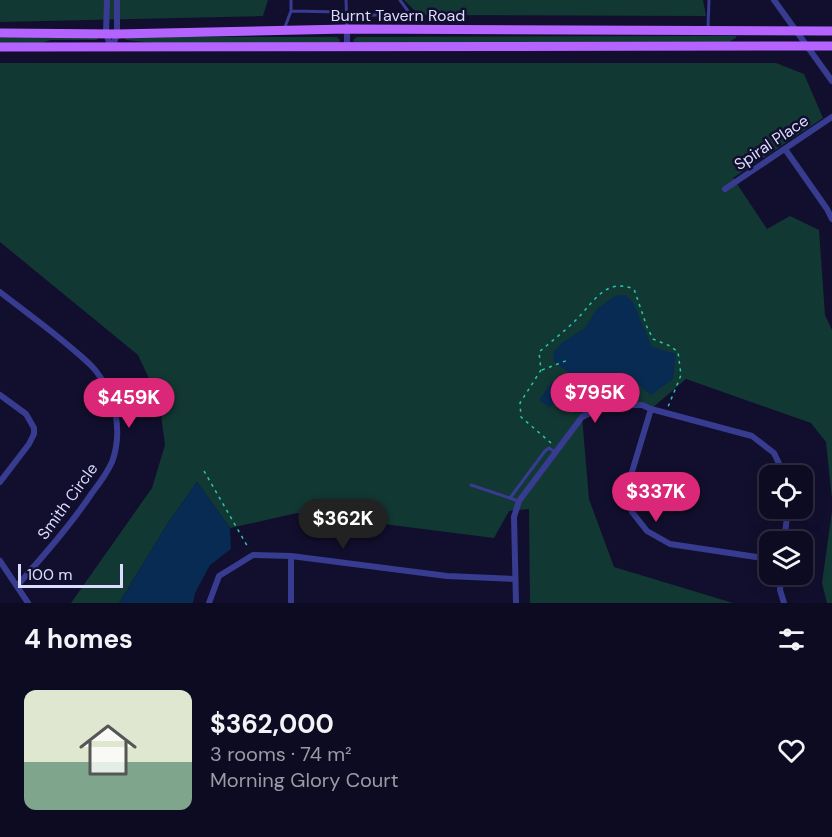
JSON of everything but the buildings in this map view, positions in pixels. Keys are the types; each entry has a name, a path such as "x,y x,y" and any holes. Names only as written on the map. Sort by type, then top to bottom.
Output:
{"main road":[{"name":"Burnt Tavern Road","path":"0,33 117,34 347,29 832,31"},
{"name":"Burnt Tavern Road","path":"0,47 832,46"}],"street":[{"path":"107,0 106,33 111,48"},
{"path":"111,48 117,34 117,0"},
{"path":"774,0 832,81"},
{"path":"347,29 347,47"},
{"name":"Spiral Place","path":"725,189 832,117"},
{"path":"785,148 832,219"},
{"name":"Smith Circle","path":"0,292 47,327 97,372 111,396 117,431 115,450 107,471 83,507 17,586"},
{"path":"0,395 26,414 34,428 34,434 0,482"},
{"path":"516,603 514,517 519,501 582,417 606,405 642,405 752,436 774,453 780,465"},
{"path":"651,409 628,485 632,512 646,531 670,544 759,557"},
{"path":"209,603 219,576 253,555 291,556 447,576 514,579"},
{"path":"291,556 291,603"},
{"path":"0,561 28,603"},
{"path":"780,585 784,603"}],"lane":[{"path":"284,30 291,11 291,0"},
{"path":"346,0 347,29"},
{"path":"291,11 342,12 347,15 406,15 408,11 399,0"},
{"path":"708,31 709,0"},
{"path":"510,498 545,451 549,448 556,450"},
{"path":"471,485 519,501"}],"path":[{"path":"541,370 539,352 603,291 623,284 634,289 653,339 678,352 681,375 666,413"},
{"path":"556,450 521,417 520,403 541,370 568,360"},
{"path":"204,471 253,555"}],"green space":[{"path":"0,0 268,0 263,16 0,22"},
{"path":"404,0 703,0 706,16 419,15"},
{"path":"736,36 727,43 354,42 353,40 357,37"},
{"path":"97,37 96,40 51,40 38,44 0,44 0,38"},
{"path":"127,37 337,37 340,40 339,43 164,44 126,40"},
{"path":"0,63 776,63 804,74 823,118 733,178 767,229 790,216 819,230 825,315 832,330 832,499 826,442 811,423 686,379 651,409 642,405 606,405 582,417 589,499 614,567 733,603 530,603 529,509 509,511 494,538 297,513 230,528 197,482 168,523 119,603 71,603 152,488 165,445 159,400 138,355 0,242"},
{"path":"832,511 832,603 827,603 822,583"}],"water":[{"path":"626,295 633,302 652,347 676,354 673,379 651,395 636,382 586,389 554,361 553,352 563,342 585,328 597,309 615,296"},
{"path":"552,382 563,391 550,408 539,400"},
{"path":"197,482 230,528 231,549 210,565 195,593 193,603 119,603 168,523"}]}
